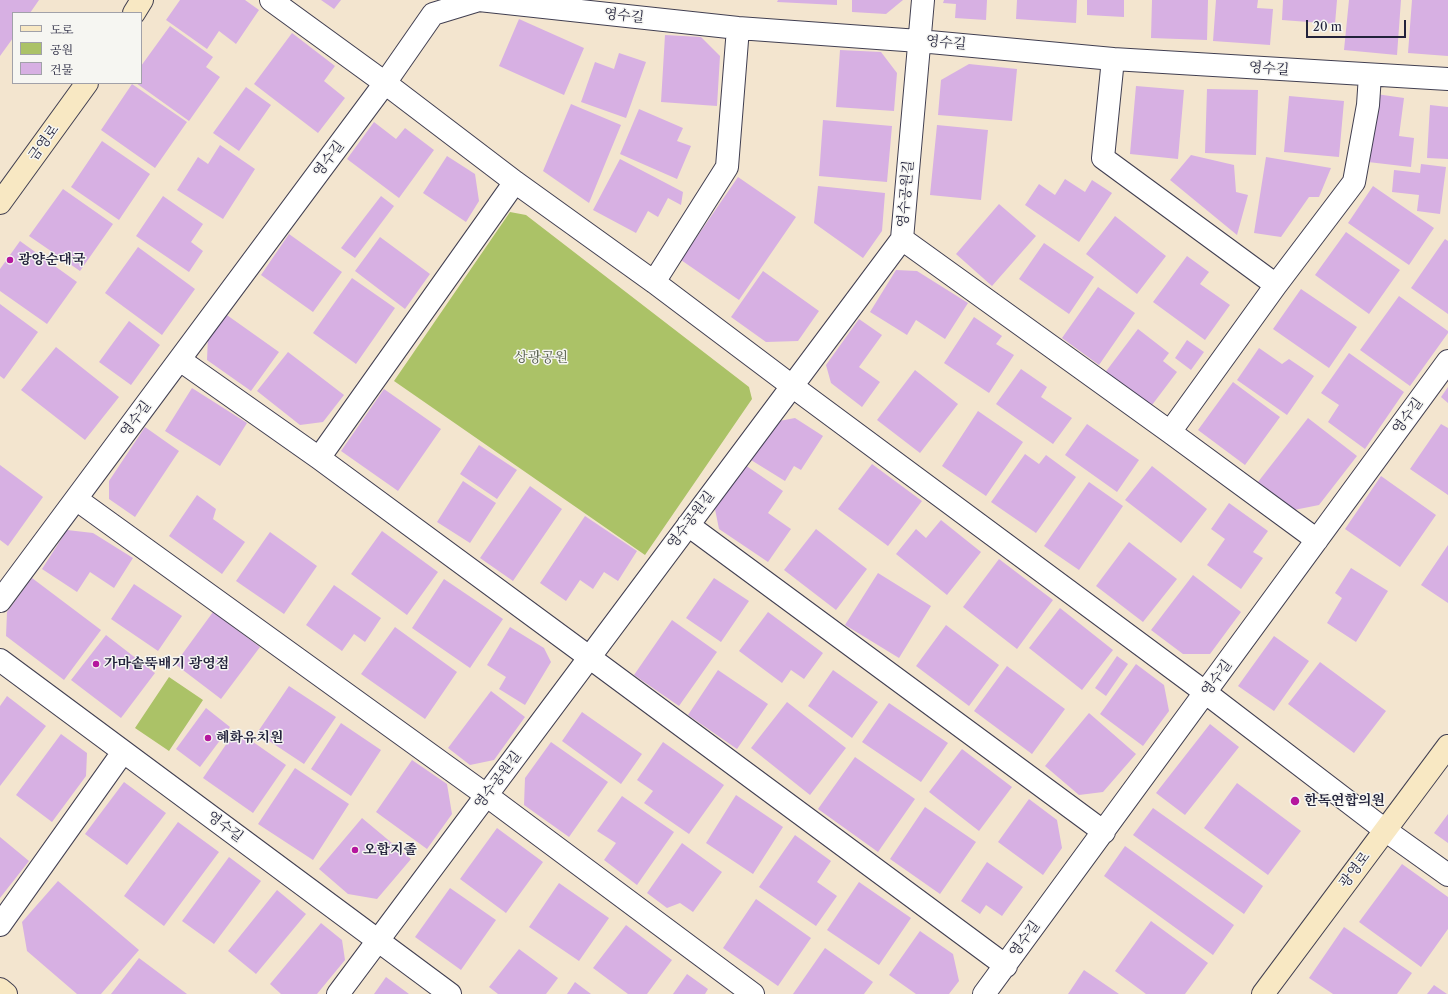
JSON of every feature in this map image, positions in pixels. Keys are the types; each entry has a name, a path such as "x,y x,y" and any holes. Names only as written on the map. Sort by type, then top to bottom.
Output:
{"street":[{"path":"135,12 142,0"},
{"path":"272,0 385,83 515,182 654,282 1206,693 1385,830 1448,875"},
{"name":"영수길","path":"0,601 385,83 433,14 479,0 738,28 919,41 1112,59 1448,79"},
{"name":"영수공원길","path":"338,994 902,239 923,0"},
{"path":"654,282 727,167 738,28"},
{"path":"1112,59 1103,158 1276,285"},
{"path":"1170,432 1276,285 1354,182 1368,105 1370,75"},
{"name":"금영로","path":"0,203 86,84"},
{"path":"319,458 515,182"},
{"path":"902,239 1317,540"},
{"path":"180,360 319,458 1006,966"},
{"name":"영수길","path":"984,994 1448,361"},
{"path":"76,499 486,795 753,994"},
{"path":"688,525 1104,832"},
{"name":"영수길","path":"0,660 450,994"},
{"name":"광영로","path":"1263,994 1448,746"},
{"path":"0,925 124,752"},
{"path":"0,989 6,994"}],"green space":[{"name":"상광공원","path":"510,212 526,215 749,387 752,399 645,555 394,381"},
{"path":"169,677 203,700 169,751 135,728"}],"building":[{"path":"0,0 39,0 31,12 12,12 12,39 0,56"},
{"path":"180,0 245,0 259,10 236,44 219,31 207,49 166,20"},
{"path":"321,0 341,0 334,9"},
{"path":"778,0 837,0 837,5 777,2"},
{"path":"852,0 903,0 886,14 852,12"},
{"path":"944,0 987,0 986,20 955,18 956,4 943,3"},
{"path":"1017,0 1077,0 1076,23 1016,19"},
{"path":"1087,0 1124,0 1124,17 1087,15"},
{"path":"1152,0 1208,0 1207,40 1151,38"},
{"path":"1216,0 1258,0 1257,8 1273,9 1270,45 1213,41"},
{"path":"1283,0 1337,0 1335,24 1282,20"},
{"path":"1349,0 1401,0 1397,55 1344,50"},
{"path":"1412,0 1448,0 1448,56 1408,53"},
{"path":"519,19 584,48 564,95 499,66"},
{"path":"170,26 213,57 206,67 220,77 189,121 137,84 142,84 142,65"},
{"path":"292,33 335,66 324,81 345,98 318,133 254,84"},
{"path":"665,35 701,37 720,56 717,106 661,102"},
{"path":"840,50 881,52 897,73 894,111 836,107"},
{"path":"619,53 646,62 626,118 581,102 595,62 614,69"},
{"path":"969,64 1017,69 1012,121 938,115 941,80"},
{"path":"132,84 187,122 155,168 101,130"},
{"path":"1136,86 1184,90 1178,159 1130,154"},
{"path":"246,87 271,105 239,151 213,133"},
{"path":"1207,89 1258,90 1256,155 1205,153"},
{"path":"1376,94 1404,98 1399,136 1414,138 1411,167 1368,162"},
{"path":"1289,96 1344,101 1339,157 1284,152"},
{"path":"571,104 621,125 589,203 543,171"},
{"path":"1430,105 1448,107 1448,159 1427,158"},
{"path":"639,109 683,128 677,141 691,146 677,179 620,154"},
{"path":"823,120 892,126 887,182 819,176"},
{"path":"374,122 396,139 405,128 434,150 399,198 347,159"},
{"path":"937,125 988,130 981,200 930,195"},
{"path":"102,141 150,174 119,220 71,187"},
{"path":"220,145 255,169 223,219 177,190 198,157 208,164"},
{"path":"1191,155 1234,165 1236,192 1248,195 1237,235 1170,180"},
{"path":"447,156 475,174 479,201 466,222 423,193"},
{"path":"1266,157 1331,168 1319,197 1309,197 1281,237 1254,233"},
{"path":"620,159 683,192 681,205 668,198 658,217 648,211 636,233 593,210"},
{"path":"1421,164 1446,167 1440,214 1417,211 1419,195 1392,192 1394,170 1420,173"},
{"path":"738,177 796,217 739,300 681,260"},
{"path":"1065,179 1085,192 1092,180 1112,193 1079,242 1025,205 1039,184 1055,195"},
{"path":"818,186 885,193 882,231 863,258 814,223"},
{"path":"1373,186 1434,228 1409,265 1348,223"},
{"path":"63,189 113,224 80,271 29,236"},
{"path":"163,196 203,224 191,242 203,251 189,272 136,236"},
{"path":"381,196 394,206 355,258 341,248"},
{"path":"999,204 1036,236 992,286 956,254"},
{"path":"1115,216 1166,256 1137,294 1086,254"},
{"path":"1346,232 1400,270 1369,314 1315,275"},
{"path":"289,234 342,272 313,312 261,275"},
{"path":"380,237 430,274 405,309 355,271"},
{"path":"1445,239 1448,241 1448,314 1411,288"},
{"path":"20,241 77,282 47,324 0,291 0,269"},
{"path":"1044,243 1094,277 1069,314 1019,279"},
{"path":"138,247 195,289 162,335 105,293"},
{"path":"1187,256 1209,272 1200,284 1230,305 1205,340 1153,302"},
{"path":"896,270 917,271 968,303 945,339 916,320 907,335 870,312"},
{"path":"763,271 819,311 798,341 766,342 731,317"},
{"path":"352,278 395,308 356,364 313,333"},
{"path":"1098,287 1135,313 1099,365 1062,338"},
{"path":"1301,289 1357,327 1329,368 1273,329"},
{"path":"1399,296 1448,331 1410,386 1360,350"},
{"path":"0,304 38,332 4,379 0,376"},
{"path":"224,313 279,352 251,391 207,360 208,336"},
{"path":"974,317 1002,336 996,344 1014,355 989,393 944,363"},
{"path":"859,319 882,335 859,367 880,382 862,407 831,383 826,365"},
{"path":"129,321 160,345 131,385 99,362"},
{"path":"1138,329 1169,353 1163,361 1177,372 1149,409 1104,374"},
{"path":"1187,340 1204,352 1191,370 1175,358"},
{"path":"56,347 119,397 85,440 21,390"},
{"path":"1259,348 1282,364 1289,359 1314,376 1287,415 1237,380"},
{"path":"288,352 344,395 323,422 300,425 257,391"},
{"path":"1349,353 1404,392 1365,449 1328,422 1339,405 1321,393"},
{"path":"1021,369 1047,387 1041,397 1072,418 1053,444 996,404"},
{"path":"915,370 958,404 920,453 877,420"},
{"path":"1233,382 1280,417 1245,465 1198,430"},
{"path":"1448,387 1448,403 1441,397"},
{"path":"192,388 247,423 220,466 165,431"},
{"path":"384,389 441,429 398,491 341,451"},
{"path":"978,411 1023,442 986,496 942,466"},
{"path":"795,418 823,436 801,470 794,466 785,481 751,460 774,422"},
{"path":"1308,418 1357,456 1319,505 1294,510 1258,482"},
{"path":"1087,424 1139,460 1117,492 1065,455"},
{"path":"1441,424 1448,428 1448,495 1410,469"},
{"path":"145,427 179,451 135,517 109,499 109,481"},
{"path":"479,445 517,470 497,499 460,474"},
{"path":"1025,454 1039,464 1046,455 1076,477 1036,533 991,502"},
{"path":"872,464 922,501 888,546 838,509"},
{"path":"0,465 43,497 8,546 0,540"},
{"path":"745,465 783,491 768,513 791,529 768,562 719,529 715,509"},
{"path":"1152,466 1207,509 1181,543 1125,500"},
{"path":"1381,476 1436,515 1400,567 1345,529"},
{"path":"463,481 496,503 470,543 437,522"},
{"path":"1089,482 1123,506 1079,570 1044,546"},
{"path":"530,486 562,509 513,581 480,558"},
{"path":"197,495 216,509 213,519 245,542 222,574 169,536"},
{"path":"1229,503 1268,531 1253,552 1263,558 1241,589 1207,565 1225,539 1211,529"},
{"path":"585,516 637,551 618,581 604,572 593,589 580,580 566,601 540,583"},
{"path":"941,520 981,552 947,595 896,554 916,529 926,538"},
{"path":"816,529 867,569 836,610 784,570"},
{"path":"67,530 93,533 133,558 114,588 90,572 77,592 42,569"},
{"path":"382,531 438,572 407,615 351,574"},
{"path":"270,532 317,566 284,614 236,581"},
{"path":"1129,542 1177,579 1143,622 1096,586"},
{"path":"1448,545 1448,603 1421,585"},
{"path":"999,559 1053,600 1017,649 963,607"},
{"path":"1351,568 1388,591 1356,642 1327,623 1342,598 1335,593"},
{"path":"878,573 931,606 899,658 845,625"},
{"path":"1193,575 1241,612 1210,654 1183,654 1151,630"},
{"path":"32,578 101,630 64,680 6,636 7,612"},
{"path":"714,578 749,601 721,642 686,618"},
{"path":"444,579 503,619 470,668 412,628"},
{"path":"134,584 182,616 158,651 111,619"},
{"path":"334,585 381,618 365,642 354,634 342,651 306,625"},
{"path":"1060,608 1113,650 1082,690 1029,648"},
{"path":"213,612 260,647 221,699 175,664"},
{"path":"768,612 823,653 804,679 791,670 782,683 739,651"},
{"path":"672,620 717,652 679,706 634,675"},
{"path":"946,625 999,665 969,706 916,666"},
{"path":"395,627 457,672 425,719 361,674"},
{"path":"510,627 544,648 551,662 525,705 499,689 506,677 487,665"},
{"path":"106,635 155,673 121,718 71,680"},
{"path":"1274,636 1309,661 1274,711 1238,686"},
{"path":"1117,656 1128,664 1106,696 1095,688"},
{"path":"1320,662 1386,711 1354,753 1288,704"},
{"path":"1136,664 1164,685 1169,711 1143,746 1100,714"},
{"path":"1007,666 1065,709 1032,754 974,711"},
{"path":"718,670 768,704 737,749 688,715"},
{"path":"833,670 878,702 852,738 808,706"},
{"path":"289,686 336,717 304,764 257,733"},
{"path":"491,691 525,717 494,760 470,765 448,748"},
{"path":"7,696 46,726 0,786 0,706"},
{"path":"787,702 846,748 810,795 751,748"},
{"path":"889,703 948,743 921,782 862,742"},
{"path":"206,708 230,727 200,767 176,749"},
{"path":"582,712 642,754 621,784 562,741"},
{"path":"1089,713 1136,754 1103,792 1079,795 1045,766"},
{"path":"341,723 381,750 351,796 311,769"},
{"path":"1210,724 1239,747 1185,815 1156,793"},
{"path":"236,730 286,765 253,813 203,778"},
{"path":"61,734 87,753 86,776 52,822 16,795"},
{"path":"551,742 608,782 569,837 524,805 525,778"},
{"path":"663,742 724,785 689,834 644,803 653,791 637,780"},
{"path":"962,749 1012,787 979,831 929,792"},
{"path":"855,757 915,799 878,852 818,809"},
{"path":"412,760 447,784 452,814 427,849 376,812"},
{"path":"295,768 349,804 313,860 258,824"},
{"path":"124,782 166,813 127,865 85,834"},
{"path":"1237,783 1301,831 1268,875 1204,828"},
{"path":"736,795 783,827 753,874 706,843"},
{"path":"622,796 674,832 637,885 604,860 616,843 597,831"},
{"path":"1029,799 1057,820 1062,848 1043,875 998,842"},
{"path":"925,807 976,842 940,894 890,859"},
{"path":"1153,808 1263,886 1244,914 1133,835"},
{"path":"1448,814 1448,843 1434,833"},
{"path":"362,818 411,859 377,899 348,894 319,869"},
{"path":"178,822 219,852 164,926 124,896"},
{"path":"497,828 543,862 506,913 460,879"},
{"path":"795,835 831,861 817,882 837,896 816,926 759,887"},
{"path":"0,837 29,861 0,898"},
{"path":"682,843 722,872 693,912 680,903 667,908 647,893"},
{"path":"1125,846 1234,925 1213,955 1104,876"},
{"path":"229,857 261,881 214,944 182,921"},
{"path":"987,862 1023,887 1002,916 986,905 980,914 961,901"},
{"path":"1402,864 1448,897 1448,929 1421,967 1359,922"},
{"path":"58,881 139,950 101,994 77,994 27,951 22,922"},
{"path":"859,882 911,918 879,965 827,930"},
{"path":"559,883 609,918 579,961 529,927"},
{"path":"450,888 496,920 461,970 415,937"},
{"path":"277,890 306,914 256,974 228,951"},
{"path":"756,899 811,938 778,986 723,948"},
{"path":"1151,921 1208,963 1185,994 1146,994 1115,971"},
{"path":"321,923 342,940 345,960 317,994 281,994 270,984"},
{"path":"626,925 672,960 647,994 628,994 593,968"},
{"path":"1344,927 1412,973 1397,994 1333,994 1309,978"},
{"path":"920,931 953,954 959,981 949,994 916,994 889,975"},
{"path":"825,948 873,982 864,994 793,994"},
{"path":"519,949 558,978 546,994 498,994 489,987"},
{"path":"139,958 187,994 111,994"},
{"path":"1084,970 1119,994 1068,994"},
{"path":"687,974 708,989 705,994 673,994"},
{"path":"386,977 409,994 374,994"},
{"path":"575,982 591,994 567,994"},
{"path":"1434,985 1447,994 1427,994"}],"place":[{"name":"광양순대국","path":"10,260"},
{"name":"가마솥뚝배기 광영점","path":"96,664"},
{"name":"혜화유치원","path":"208,738"},
{"name":"한독연합의원","path":"1295,801"},
{"name":"오합지졸","path":"355,850"}]}
